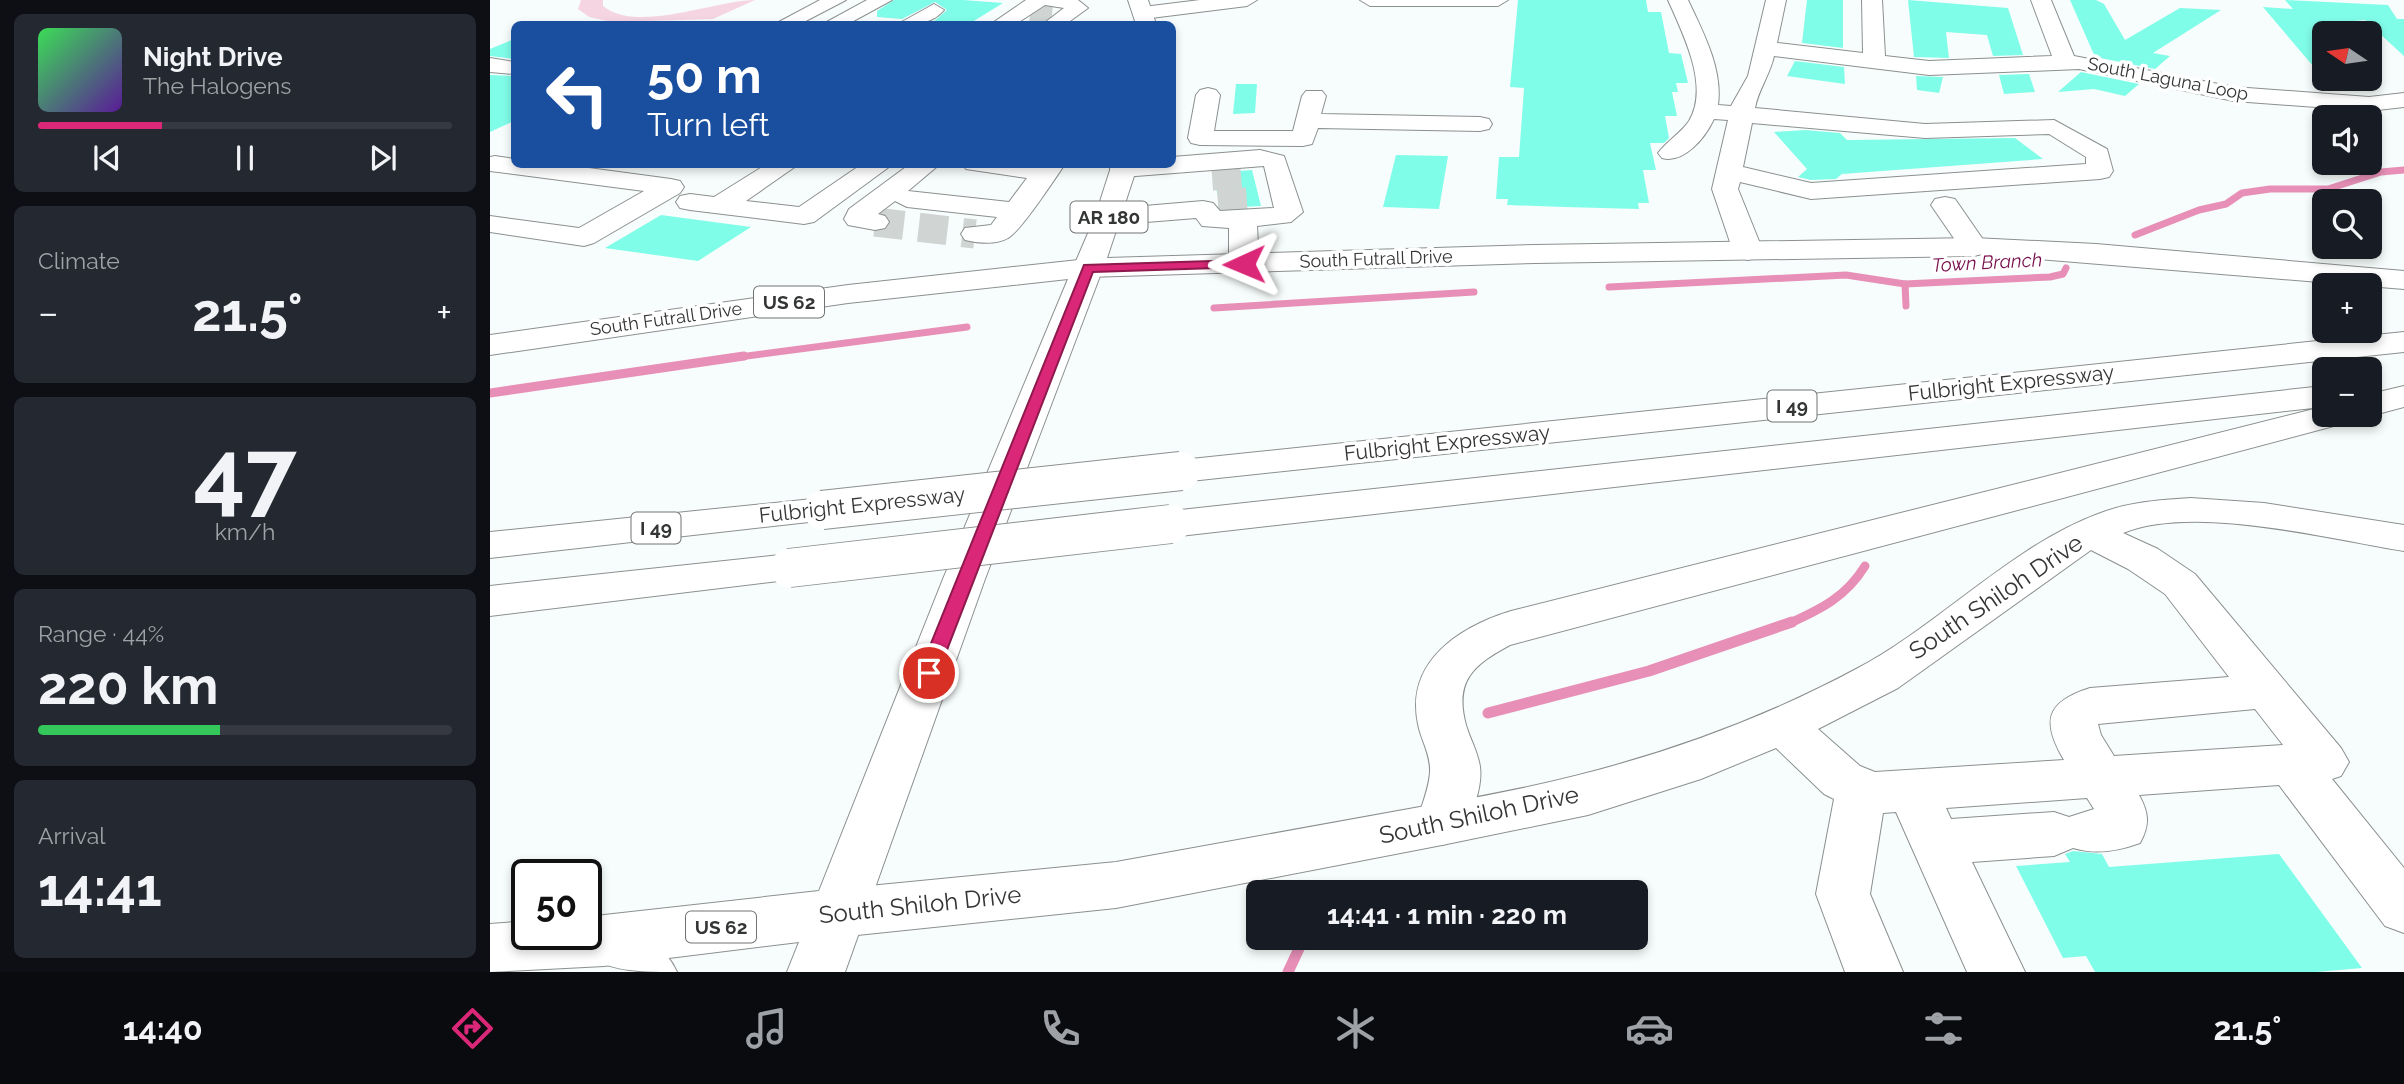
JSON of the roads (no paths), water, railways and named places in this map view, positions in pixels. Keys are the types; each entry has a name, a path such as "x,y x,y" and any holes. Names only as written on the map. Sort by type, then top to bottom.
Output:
{"main road":[{"path":"791,21 836,0"},
{"path":"839,21 882,0"},
{"path":"1142,12 1247,0"},
{"path":"1370,0 1498,0"},
{"path":"1671,153 1699,124 1703,111 1705,64 1678,0"},
{"path":"1748,251 1725,189 1741,114 1747,92 1759,76 1776,0"},
{"path":"1872,0 1874,61"},
{"path":"2041,0 2065,61"},
{"path":"914,21 934,10"},
{"name":"South Laguna Loop","path":"1765,48 1942,69 2065,61 2092,64 2234,94 2369,104 2404,100"},
{"path":"490,65 511,68"},
{"path":"1208,95 1200,138 1303,139 1314,96"},
{"path":"1703,111 1925,131 2054,127 2098,154 2100,171"},
{"path":"1308,121 1480,124"},
{"path":"1140,168 1205,172 1260,158 1275,161 1265,172 1263,207 1244,264"},
{"path":"490,191 508,163"},
{"path":"490,224 584,237 671,187 542,168"},
{"path":"718,205 779,168"},
{"path":"690,202 804,216 874,168"},
{"path":"875,222 858,219 859,215 922,168"},
{"path":"997,168 1014,171 1041,168"},
{"path":"975,234 993,234 1000,231 1049,168"},
{"name":"AR 180","path":"1088,268 1109,217 1124,168"},
{"path":"1728,171 1811,191 1889,208 2114,190 2120,180 2100,171 1811,191"},
{"path":"1205,172 1212,220 1263,207"},
{"path":"907,199 1018,211"},
{"path":"1945,205 1974,247"},
{"path":"1109,217 1208,206"},
{"name":"South Futrall Drive","path":"490,345 848,294 1088,268 1535,254 1974,247 2096,253 2404,280"},
{"path":"816,972 964,579 1088,268"},
{"name":"Fulbright Expressway","path":"490,545 2404,342"},
{"path":"2382,390 2404,387"},
{"path":"2382,402 2404,396"},
{"name":"I 49","path":"490,601 2312,397"},
{"path":"1442,824 1455,768 1438,705 1440,687 1447,671 1460,654 1482,638 1511,627 2312,420"},
{"name":"South Shiloh Drive","path":"490,950 604,941 838,913 1116,885 1555,801 1635,780 1716,753 1783,725 1880,677 2090,533 2126,518 2185,512 2289,520 2404,538"},
{"path":"1783,725 1842,780 1861,790 1885,794 2324,762 2180,584 2143,559 2090,533"},
{"path":"1936,842 2122,828 2120,809 2077,739 2073,717 2090,706 2267,691"},
{"path":"2292,765 2404,909"},
{"path":"1861,790 1843,894 1874,972"},
{"path":"1913,792 1996,972"},
{"path":"604,941 648,972"}],"waterway":[{"name":"Town Branch","path":"2135,235 2199,210 2226,204 2242,193 2270,189 2328,189 2381,172 2404,170"},
{"name":"Town Branch","path":"1905,284 2050,277 2063,274 2066,268"},
{"path":"1609,287 1846,275 1905,284"},
{"path":"1905,284 1906,306"},
{"path":"1214,308 1474,292"},
{"path":"732,358 967,327"},
{"path":"490,393 744,356"},
{"path":"1788,624 1832,601 1850,586 1865,566"},
{"path":"1488,713 1649,671 1792,622"},
{"path":"1288,972 1298,950"}],"tunnel":[{"path":"1030,14 1059,17"},
{"path":"1212,176 1253,173"},
{"path":"1218,204 1260,201"},
{"path":"875,222 975,234"}]}
